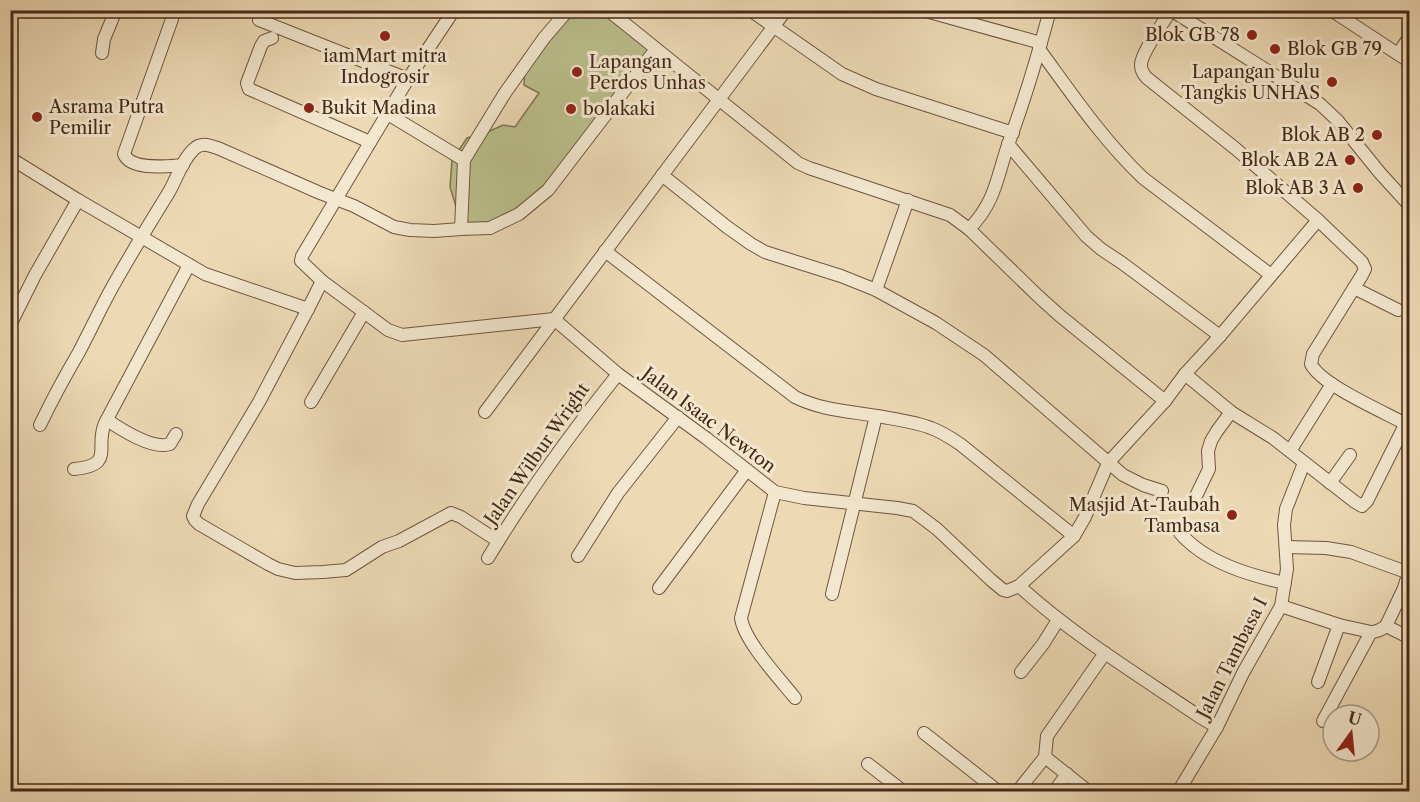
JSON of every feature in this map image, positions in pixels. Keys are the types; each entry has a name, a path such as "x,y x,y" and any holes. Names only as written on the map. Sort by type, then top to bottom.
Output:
{"street":[{"path":"102,53 104,39 116,10"},
{"path":"173,10 172,19 124,154 129,161 139,164 157,167 183,165"},
{"path":"454,10 408,79 301,259 303,264 322,280 364,312 388,330 402,335 554,319"},
{"path":"461,229 464,160 505,93 544,38 568,10"},
{"path":"608,10 798,163 950,215 969,229 1059,315 1165,401"},
{"path":"750,10 842,74 856,81 1011,139 1086,236 1220,336"},
{"path":"485,412 786,10"},
{"path":"922,10 1040,46 1091,120 1125,161 1143,178 1271,275"},
{"path":"969,229 979,219 993,195 1050,10"},
{"path":"1331,10 1410,62"},
{"path":"1185,374 1232,412 1290,451 1362,506 1367,501 1408,420 1332,384 1319,376 1311,364 1313,354 1365,269 1362,262 1318,220 1147,78 1142,71 1141,63 1144,54 1171,11 1306,94 1329,112 1410,206"},
{"path":"259,20 408,79"},
{"path":"1398,54 1410,36"},
{"path":"272,38 264,41 261,46 247,83 249,89 370,142"},
{"path":"40,425 141,237 195,148 202,144 209,145 354,206 394,227 434,231 490,228 519,214 548,190 656,49"},
{"path":"388,114 464,160"},
{"path":"10,158 205,274 308,309"},
{"path":"662,175 728,227 765,252 841,276 876,290 936,323 984,355 1123,475 1162,491"},
{"path":"10,325 35,275 78,200"},
{"path":"876,290 908,200"},
{"path":"1015,588 1074,536 1085,517 1108,463 1165,401 1185,374 1318,220"},
{"path":"605,251 795,397 829,409 929,427 943,433 960,444 1074,536"},
{"path":"74,470 87,468 101,458 103,452 101,434 107,420 189,265"},
{"path":"322,280 259,402 198,504 195,520 268,564 295,573 345,570 382,547 399,541 451,513 498,541"},
{"path":"1354,288 1398,310"},
{"path":"311,402 364,312"},
{"name":"Jalan Isaac Newton","path":"554,319 618,374 775,492 804,498 897,507 913,511 937,529 1003,590 1015,588 1105,653 1217,727"},
{"name":"Jalan Wilbur Wright","path":"488,558 553,458 618,374"},
{"path":"1290,451 1332,384"},
{"path":"1196,496 1209,469 1208,451 1211,441 1232,412"},
{"path":"832,594 876,416"},
{"path":"578,556 618,493 678,417"},
{"path":"107,420 125,432 157,445 170,444 176,434"},
{"path":"1330,483 1350,455"},
{"name":"Jalan Tambasa I","path":"1178,792 1217,727 1243,673 1281,606 1287,557 1284,525 1286,509 1304,463"},
{"path":"659,588 747,470"},
{"path":"775,492 741,618 757,650 795,698"},
{"path":"1180,533 1195,547 1220,562 1285,583"},
{"path":"1281,606 1340,625 1371,632 1381,630 1386,626 1404,588 1409,570 1351,552 1326,548 1286,547"},
{"path":"1021,672 1058,620"},
{"path":"1318,682 1340,625"},
{"path":"1386,626 1410,638"},
{"path":"1333,703 1371,632"},
{"path":"1017,792 1045,757 1047,736 1105,653"},
{"path":"924,733 999,792"},
{"path":"1045,757 1089,792"},
{"path":"868,764 899,790"},
{"path":"1054,792 1067,774"}],"green space":[{"name":"bolakaki","path":"564,11 600,11 660,58 587,140 526,216 496,230 464,233 450,187 452,160 467,138 503,125 515,127 539,93 524,85 525,67"}],"place":[{"name":"Blok GB 78","path":"1252,35"},
{"name":"iamMart mitra Indogrosir","path":"385,36"},
{"name":"Blok GB 79","path":"1275,49"},
{"name":"Lapangan Perdos Unhas","path":"577,72"},
{"name":"Lapangan Bulu Tangkis UNHAS","path":"1332,82"},
{"name":"Bukit Madina","path":"309,108"},
{"name":"bolakaki","path":"571,109"},
{"name":"Asrama Putra Pemilir","path":"37,117"},
{"name":"Blok AB 2","path":"1377,135"},
{"name":"Blok AB 2A","path":"1350,160"},
{"name":"Blok AB 3 A","path":"1358,188"},
{"name":"Masjid At-Taubah Tambasa","path":"1232,515"}]}
